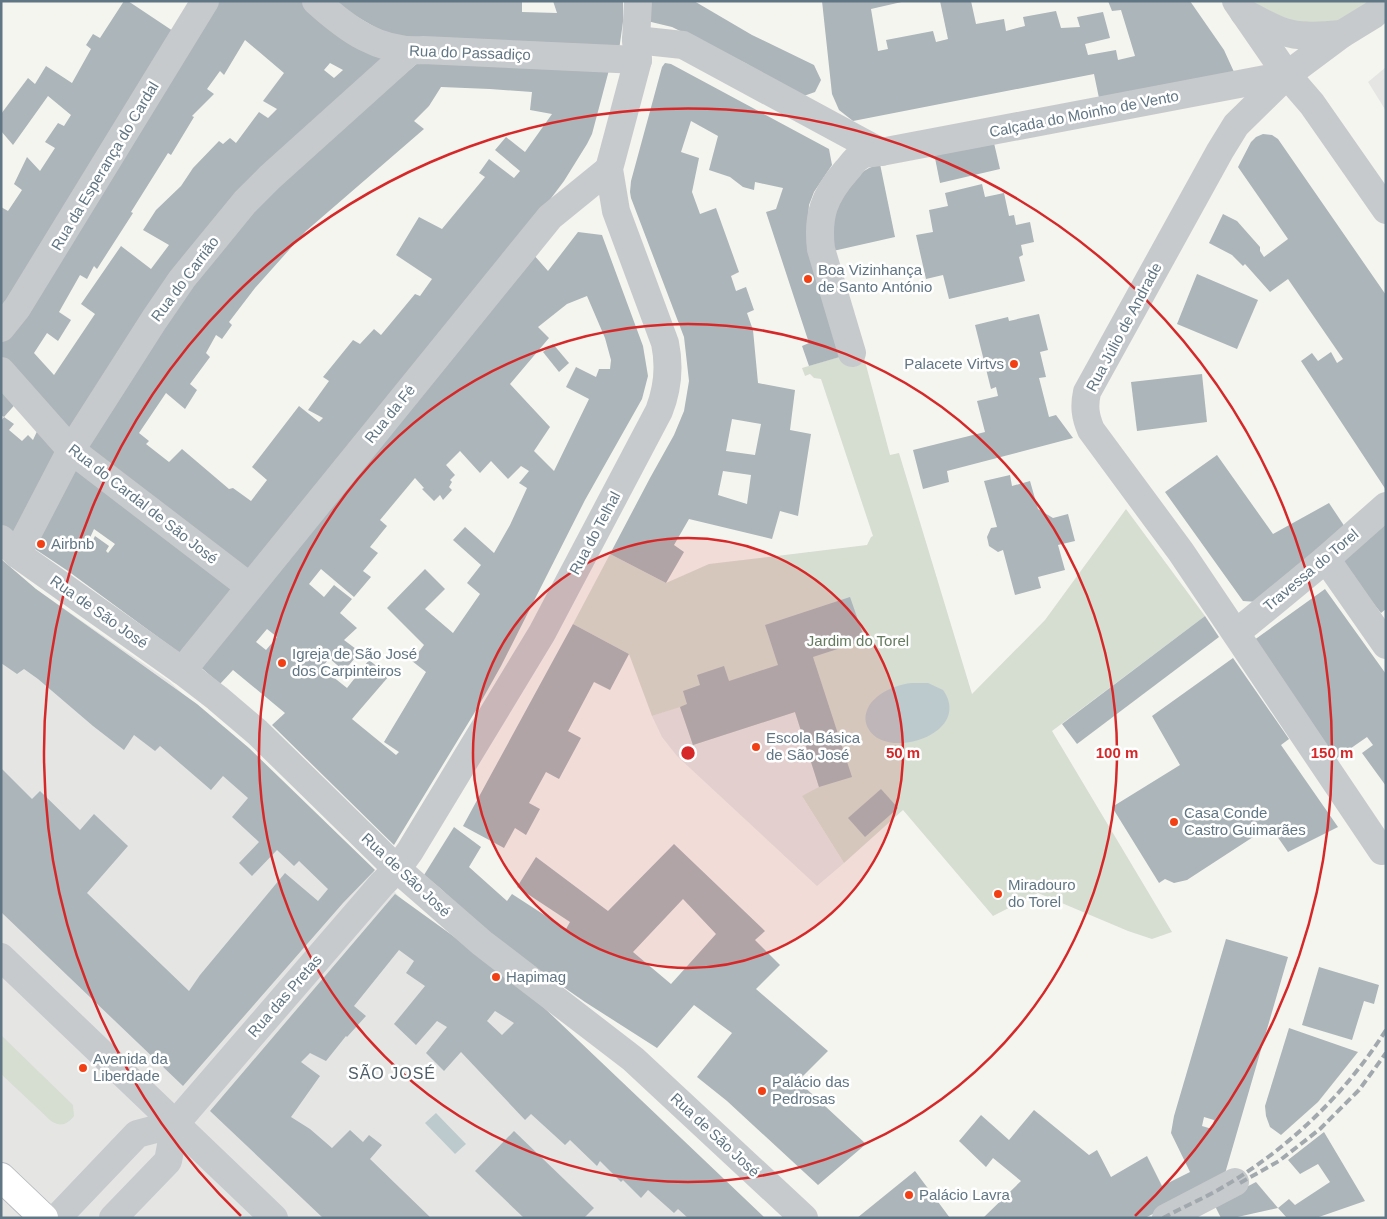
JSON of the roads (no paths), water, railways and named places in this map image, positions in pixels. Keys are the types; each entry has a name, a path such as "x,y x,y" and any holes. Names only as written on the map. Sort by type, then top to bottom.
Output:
{"main road":[{"path":"1,1177 44,1218"}],"street":[{"name":"Rua da Esperança do Cardal","path":"1,328 17,308 205,1"},
{"name":"Rua do Passadiço","path":"316,1 339,22 356,33 391,48 410,51 637,50"},
{"path":"609,170 637,50 638,1"},
{"name":"Rua Júlio de Andrade","path":"1382,851 1181,552 1091,430 1086,419 1084,405 1087,392 1220,151 1236,126 1287,75 1386,4"},
{"path":"1239,7 1283,32 1294,34 1342,34"},
{"path":"1239,7 1287,75 1312,104 1386,210"},
{"path":"637,50 683,45 882,152"},
{"name":"Rua do Carrião","path":"9,546 182,279 245,202 270,177 410,51"},
{"name":"Calçada do Moinho de Vento","path":"852,353 821,249 819,235 823,207 834,185 860,156 1287,75"},
{"name":"Rua da Fé","path":"182,671 550,217 609,170"},
{"name":"Rua do Telhal","path":"397,869 542,632 660,411 665,398 669,370 665,343 616,212 609,170"},
{"name":"Rua do Cardal de São José","path":"1,371 71,450 250,587"},
{"name":"Travessa do Torel","path":"1236,633 1326,559 1386,506"},
{"name":"Rua de São José","path":"9,546 182,671 257,732 397,869 482,943 633,1059 804,1218"},
{"path":"1326,559 1386,645"},
{"name":"Rua das Pretas","path":"175,1124 397,869"},
{"path":"1,957 274,1218"},
{"path":"57,1218 137,1134 175,1124"},
{"path":"112,1218 168,1161 175,1124"},
{"path":"1166,1218 1235,1182"}],"railway":[{"path":"1163,1218 1243,1175 1290,1140 1312,1120 1352,1077 1386,1030"},
{"path":"1240,1183 1279,1161 1320,1129 1359,1090 1386,1053"}],"place":[{"name":"Boa Vizinhança de Santo António","path":"808,279"},
{"name":"Palacete Virtvs","path":"1014,364"},
{"name":"Airbnb","path":"41,544"},
{"name":"Igreja de São José dos Carpinteiros","path":"282,663"},
{"name":"Escola Básica de São José","path":"756,747"},
{"name":"Casa Conde Castro Guimarães","path":"1174,822"},
{"name":"Miradouro do Torel","path":"998,894"},
{"name":"Hapimag","path":"496,977"},
{"name":"Avenida da Liberdade","path":"83,1068"},
{"name":"Palácio das Pedrosas","path":"762,1091"},
{"name":"Palácio Lavra","path":"909,1195"}],"district":[{"name":"SÃO JOSÉ","path":"392,1073"}],"park label":[{"name":"Jardim do Torel","path":"858,641"}]}
